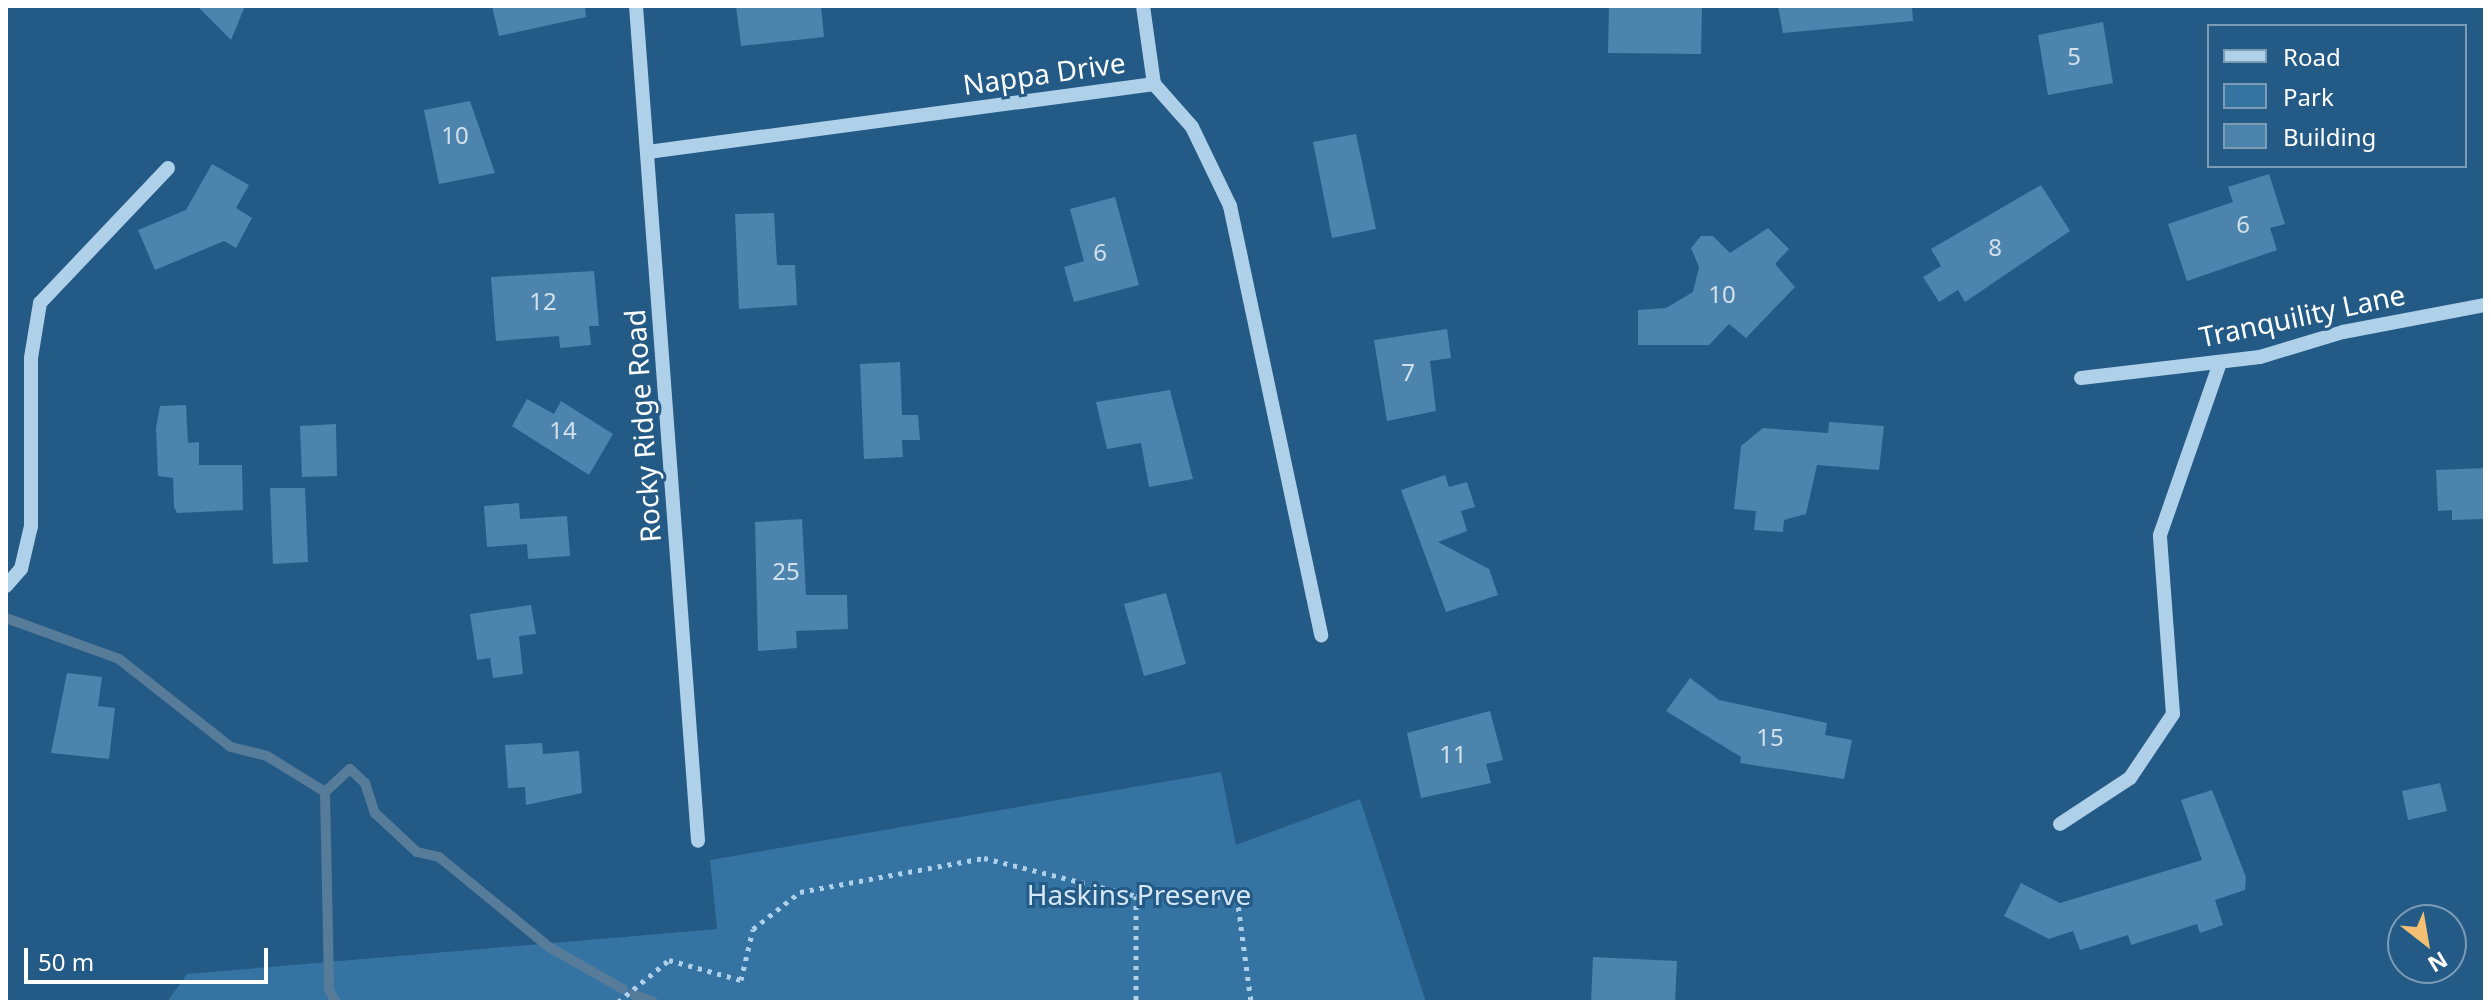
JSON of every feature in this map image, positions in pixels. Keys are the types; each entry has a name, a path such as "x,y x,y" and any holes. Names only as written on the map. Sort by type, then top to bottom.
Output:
{"street":[{"name":"Rocky Ridge Road","path":"636,6 698,841"},
{"path":"1143,6 1154,84"},
{"name":"Nappa Drive","path":"648,152 1154,84 1192,127 1230,206 1321,635"},
{"path":"6,586 21,569 31,526 31,358 40,303 168,168"},
{"name":"Tranquility Lane","path":"2081,378 2220,363 2485,305"},
{"path":"2060,824 2130,778 2173,714 2160,535 2220,363"}],"path":[{"path":"618,1002 669,960 741,980 753,929 800,892 984,858 1136,896 1237,897 1251,1002"},
{"path":"1136,896 1136,1002"}],"green space":[{"name":"Haskins Preserve","path":"1221,772 1236,845 1360,799 1426,1002 167,1002 187,974 717,929 710,860"}],"building":[{"path":"197,6 245,6 231,40"},
{"path":"492,6 585,6 586,17 499,36"},
{"path":"736,6 821,6 824,37 741,46"},
{"path":"1609,6 1702,6 1701,54 1608,53"},
{"path":"1778,6 1912,6 1913,21 1783,33"},
{"path":"2103,22 2113,83 2048,95 2038,35"},
{"path":"470,101 495,173 439,184 424,110"},
{"path":"1356,134 1376,229 1332,238 1313,142"},
{"path":"212,164 249,185 236,208 252,218 236,248 224,241 155,270 138,230 186,210"},
{"path":"2269,174 2285,224 2270,228 2277,250 2187,281 2168,224 2233,202 2228,187"},
{"path":"2041,185 2070,231 1965,302 1958,290 1939,302 1923,277 1941,266 1931,249"},
{"path":"1115,197 1139,285 1074,302 1064,267 1084,261 1070,209"},
{"path":"774,213 777,265 795,265 797,305 739,309 735,214"},
{"path":"1768,228 1789,249 1775,264 1795,287 1746,338 1729,324 1709,345 1638,345 1638,310 1666,308 1693,292 1699,267 1691,248 1701,236 1713,236 1730,253"},
{"path":"594,271 599,326 589,326 591,345 560,348 559,336 496,341 491,277"},
{"path":"1447,329 1451,358 1430,361 1436,411 1387,421 1374,340"},
{"path":"900,362 902,415 918,415 920,440 902,440 903,457 864,459 860,364"},
{"path":"1170,390 1193,479 1149,487 1141,443 1107,449 1096,402"},
{"path":"527,399 554,414 561,401 613,434 589,475 512,426"},
{"path":"186,405 188,443 199,442 199,465 242,465 243,510 177,513 173,478 158,476 156,428 160,406"},
{"path":"1829,422 1884,426 1879,470 1817,465 1806,514 1784,520 1783,532 1754,530 1756,511 1734,509 1741,446 1763,428 1828,433"},
{"path":"336,424 337,476 302,477 300,426"},
{"path":"2485,468 2484,519 2452,520 2452,510 2438,511 2436,470"},
{"path":"1445,475 1449,487 1467,482 1475,507 1461,511 1467,531 1438,542 1489,569 1498,595 1446,612 1401,490"},
{"path":"270,488 305,488 308,562 273,564"},
{"path":"519,503 520,519 567,516 570,556 528,559 527,544 487,547 484,506"},
{"path":"802,519 806,595 847,595 848,629 796,631 797,648 758,651 755,522"},
{"path":"1166,593 1186,664 1144,676 1124,604"},
{"path":"531,605 536,634 519,636 523,674 493,678 490,658 477,660 470,614"},
{"path":"67,673 102,677 98,706 115,708 109,759 51,753"},
{"path":"1690,678 1719,700 1827,723 1825,735 1852,740 1844,779 1740,763 1741,757 1666,711"},
{"path":"1490,711 1503,760 1486,764 1491,783 1421,798 1407,733"},
{"path":"542,743 543,754 579,751 582,793 526,805 525,787 508,788 505,745"},
{"path":"2440,783 2447,811 2408,820 2402,791"},
{"path":"2212,790 2246,877 2245,890 2215,900 2223,925 2200,933 2197,924 2131,945 2128,935 2080,950 2073,931 2049,939 2004,916 2021,883 2060,903 2202,860 2181,800"},
{"path":"1593,957 1677,961 1675,1002 1591,1002"}],"waterway":[{"path":"6,618 119,659 231,747 267,756 325,792 329,990 336,1002"},
{"path":"325,792 350,769 365,783 375,813 417,852 439,857 549,947 623,989"},
{"path":"633,994 653,1002"}]}
